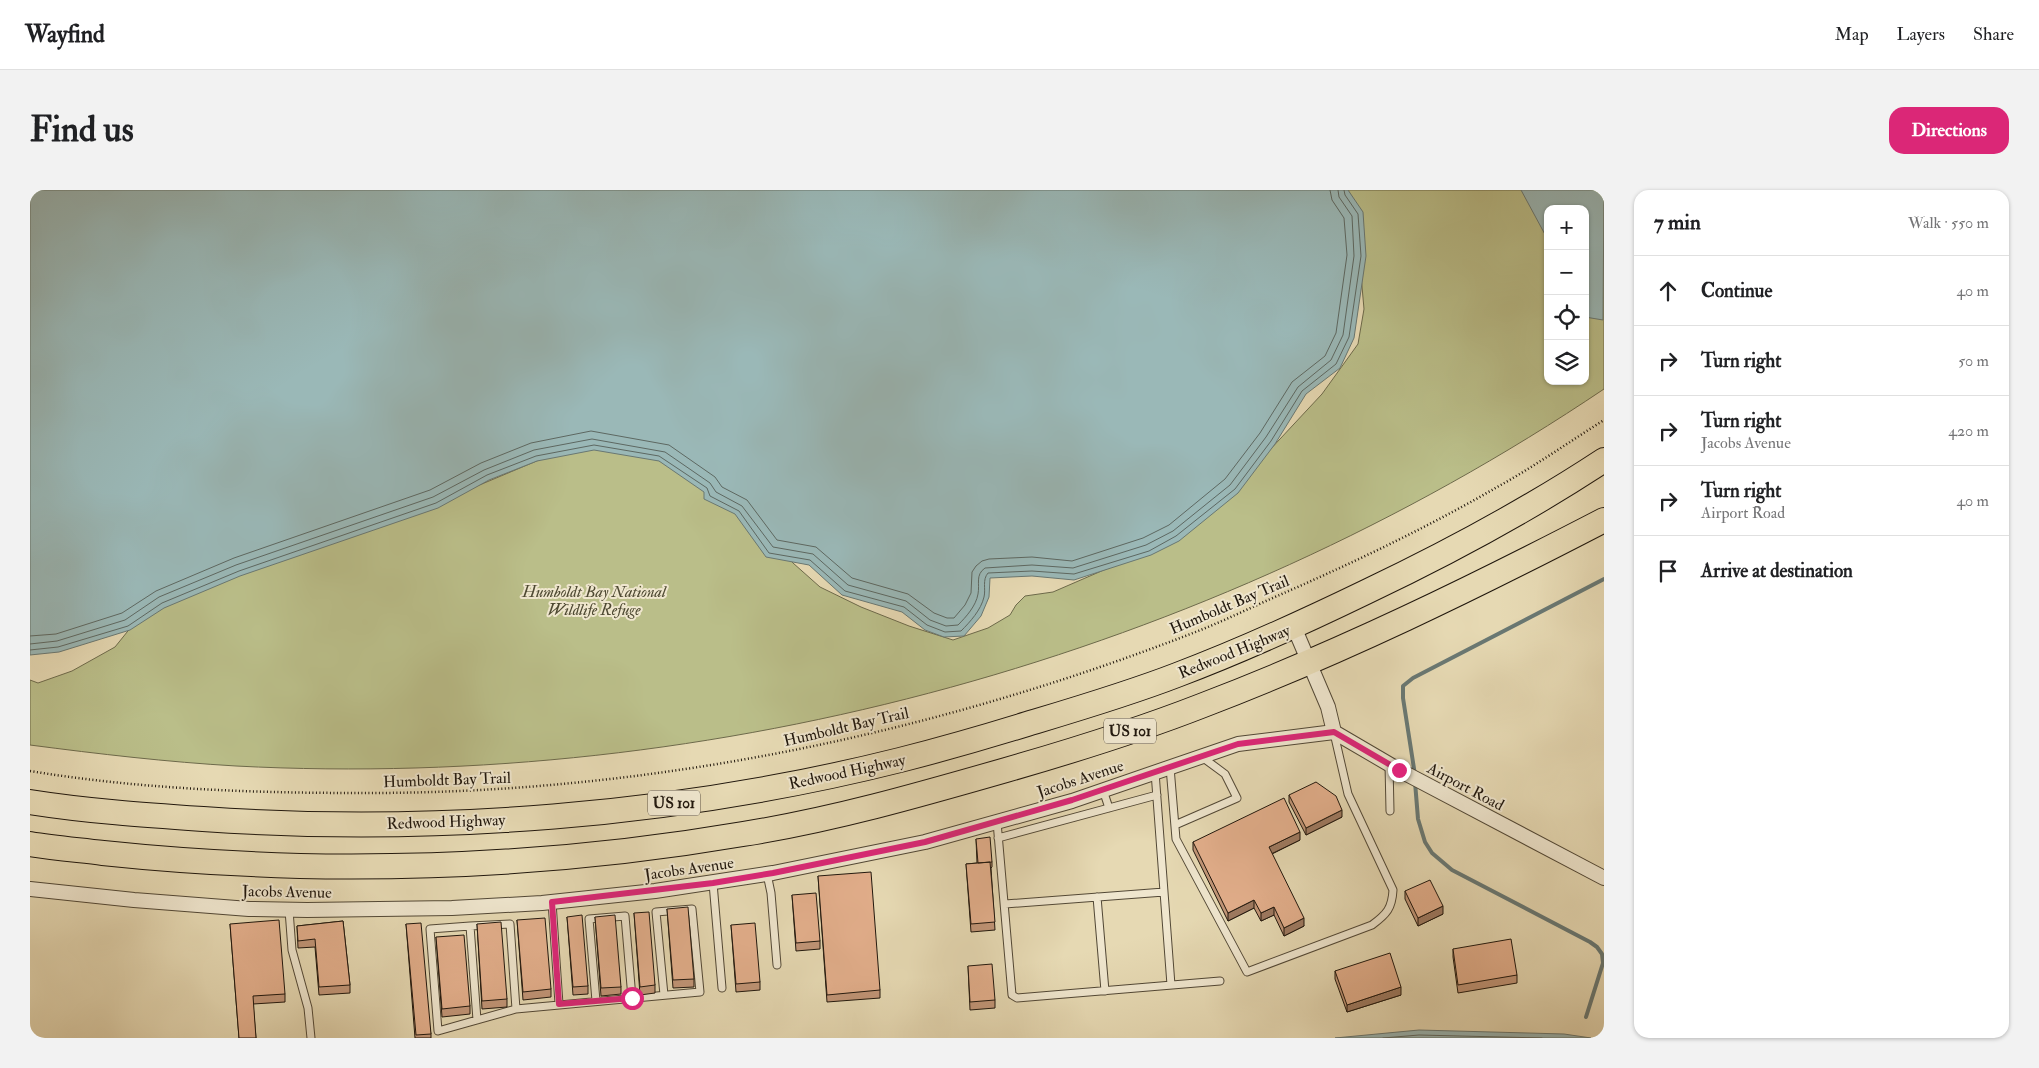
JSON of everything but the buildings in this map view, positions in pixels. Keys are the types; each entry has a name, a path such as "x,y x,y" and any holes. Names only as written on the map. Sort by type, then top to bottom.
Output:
{"highway":[{"name":"Redwood Highway","path":"30,802 152,815 265,823 339,824 490,820 600,811 697,800 799,782 899,760 994,734 1092,704 1177,675 1294,627 1417,568 1542,499 1604,460"},
{"name":"US 101","path":"30,844 151,858 223,863 350,867 451,865 651,848 744,834 826,818 946,788 1088,746 1200,706 1309,662 1431,608 1604,520"}],"street":[{"path":"1294,627 1328,707 1334,732"},
{"name":"Jacobs Avenue","path":"30,889 134,900 249,909 289,910 452,908 552,902 713,883 925,842 1054,806 1238,744 1334,732"},
{"name":"Airport Road","path":"1334,732 1394,767 1604,878"}],"lane":[{"path":"1170,767 1176,839 1247,972 1372,925 1385,915 1392,901 1393,890 1348,794 1334,732"},
{"path":"1175,825 1236,798 1225,774 1201,757"},
{"path":"1390,812 1394,767"},
{"path":"1155,772 1171,985"},
{"path":"1103,790 1109,808"},
{"path":"998,838 1157,795"},
{"path":"1054,806 1058,822"},
{"path":"997,822 1012,995 1017,998 1220,981"},
{"path":"767,874 771,893 777,965"},
{"path":"713,883 722,988"},
{"path":"1005,904 1164,892"},
{"path":"1098,897 1106,991"},
{"path":"552,902 559,1004"},
{"path":"516,1009 510,924 430,929 438,1030 516,1009 700,992 692,909 656,912 664,995"},
{"path":"289,910 292,950 308,1008 311,1038"},
{"path":"596,1001 589,919 625,916 632,998"},
{"path":"470,926 477,1020"}],"path":[{"name":"Humboldt Bay Trail","path":"30,771 184,788 248,792 414,794 470,791 663,772 810,747 872,734 1017,695 1196,632 1313,580 1428,525 1546,458 1604,420"}],"green space":[{"name":"Humboldt Bay National Wildlife Refuge","path":"1329,190 1604,190 1604,389 1451,483 1290,564 1123,633 950,687 774,728 596,755 416,768 236,766 30,745 30,680 38,683 72,671 115,647 140,616 186,591 420,510 589,439 648,455 732,499 793,563 820,587 861,607 909,626 953,640 988,628 1010,615 1025,596 1053,592 1113,566 1224,499 1322,394 1358,344 1364,309 1360,264"}],"water":[{"path":"30,190 1348,190 1363,212 1366,256 1354,338 1340,368 1306,394 1275,444 1238,493 1179,541 1151,555 1074,580 1032,576 990,578 989,597 981,616 964,636 944,637 925,630 902,612 842,595 809,565 766,557 735,514 704,499 704,492 659,461 594,450 537,461 489,480 438,508 240,576 164,608 130,630 59,652 30,655"},
{"path":"1521,190 1604,190 1603,320 1589,318 1589,205 1544,205 1544,233"},
{"path":"1419,1030 1564,1034 1591,1038 1335,1038"}],"waterway":[{"path":"1415,775 1403,698 1403,686 1413,678 1604,579"},
{"path":"1415,782 1418,819 1425,842 1432,853 1452,870 1597,947 1602,954 1603,963 1586,1017"}],"route":[{"path":"632,998 559,1004 552,902 713,883 773,873 925,842 1072,800 1238,744 1334,732 1399,770"}]}
